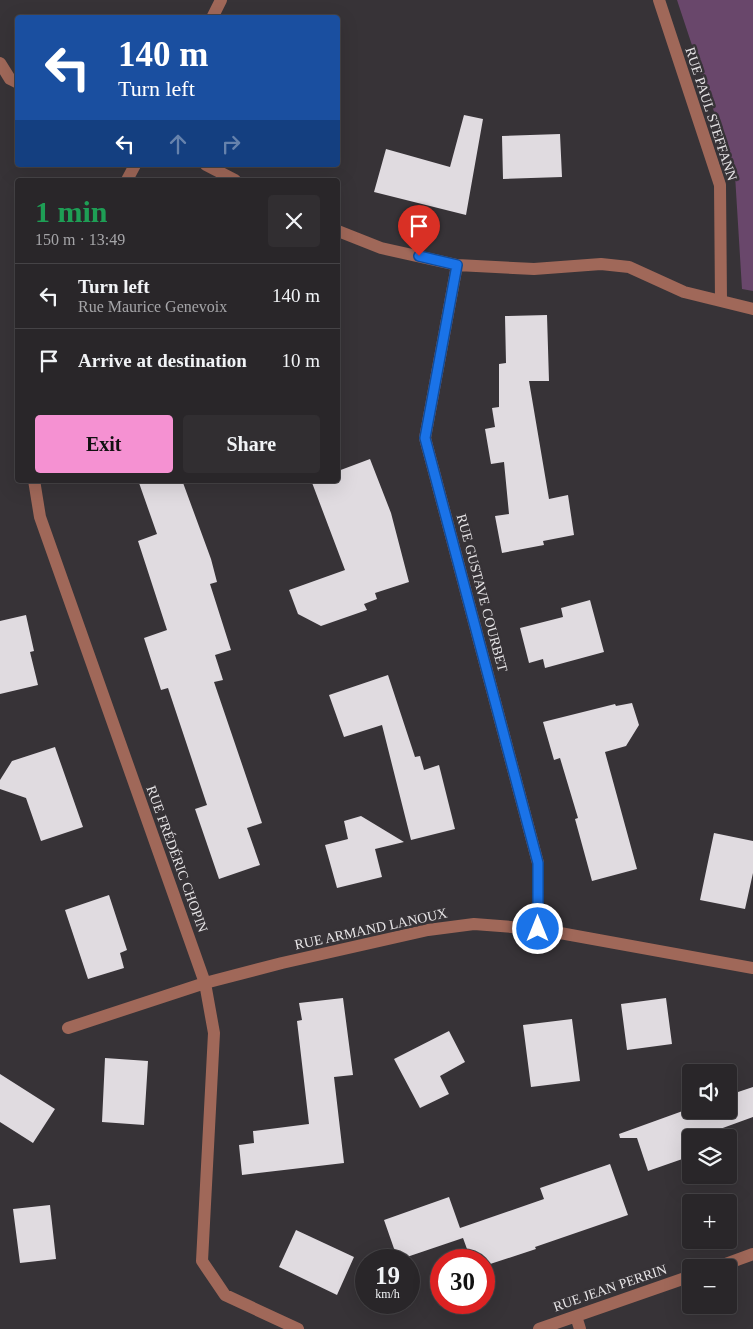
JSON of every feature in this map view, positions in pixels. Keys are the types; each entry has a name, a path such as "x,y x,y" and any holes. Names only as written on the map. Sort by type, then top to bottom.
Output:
{"street":[{"path":"214,15 221,0"},
{"name":"RUE PAUL STEFFANN","path":"659,0 720,185 721,300"},
{"path":"0,63 10,79 15,82"},
{"path":"210,167 231,178"},
{"path":"340,232 381,248 457,265 534,269 601,264 629,267 684,292 753,308"},
{"name":"RUE GUSTAVE COURBET","path":"457,265 425,438 538,863 538,929"},
{"name":"RUE FRÉDÉRIC CHOPIN","path":"34,483 40,518 205,983 214,1033 202,1260 225,1295 298,1329"},
{"name":"RUE ARMAND LANOUX","path":"68,1028 205,983 282,963 428,930 474,924 538,929 753,968"},
{"path":"737,1260 753,1254"},
{"name":"RUE JEAN PERRIN","path":"539,1329 578,1323 682,1280"}],"shaded area":[{"path":"677,0 753,0 753,291 742,289 735,175"}],"building":[{"path":"464,115 483,119 466,215 374,192 386,149 450,167"},
{"path":"560,134 562,177 503,179 502,136"},
{"path":"547,315 549,381 529,381 549,499 568,495 574,535 543,541 544,545 502,553 495,516 509,514 504,462 491,464 485,429 495,427 492,408 499,407 499,364 506,363 505,316"},
{"path":"370,459 391,513 409,582 375,593 377,599 364,604 367,610 321,626 298,614 289,590 345,570 312,483 340,483 340,470"},
{"path":"139,483 183,483 211,559 217,582 210,584 231,650 215,655 223,680 214,682 262,823 247,828 260,865 219,879 195,809 207,805 168,688 161,690 144,638 167,630 138,541 157,534"},
{"path":"590,600 604,652 545,668 543,659 529,663 520,628 563,617 561,608"},
{"path":"26,615 34,651 30,652 38,685 0,694 0,621"},
{"path":"388,675 415,757 420,756 424,770 439,765 455,829 411,840 382,725 344,737 329,695"},
{"path":"632,703 639,725 626,746 605,752 637,869 592,881 575,819 578,818 560,758 554,760 543,722 615,704 616,706"},
{"path":"55,747 83,827 41,841 26,798 0,789 0,780 12,761"},
{"path":"361,816 404,842 375,849 382,877 337,888 325,845 348,839 344,821"},
{"path":"714,833 753,841 753,873 745,909 700,900"},
{"path":"109,895 127,950 120,953 124,968 88,979 65,910"},
{"path":"343,998 353,1075 334,1077 344,1163 242,1175 239,1145 254,1143 253,1131 309,1124 297,1021 302,1020 299,1003"},
{"path":"666,998 672,1044 627,1050 621,1004"},
{"path":"572,1019 580,1081 531,1087 523,1025"},
{"path":"449,1031 465,1062 440,1076 449,1094 420,1108 394,1059"},
{"path":"105,1058 148,1061 144,1125 102,1122"},
{"path":"0,1074 55,1109 33,1143 0,1122"},
{"path":"753,1087 753,1117 720,1129 682,1129 682,1159 648,1171 637,1138 620,1138 619,1134 682,1111 682,1119 737,1119 737,1092"},
{"path":"610,1164 628,1215 495,1262 495,1249 467,1249 463,1238 420,1253 420,1249 394,1249 384,1220 449,1197 460,1228 544,1199 540,1188"},
{"path":"50,1205 56,1259 20,1263 13,1209"},
{"path":"296,1230 354,1257 337,1295 279,1267"}],"route":[{"path":"419,256 457,265 425,438 538,863 538,929"}]}
